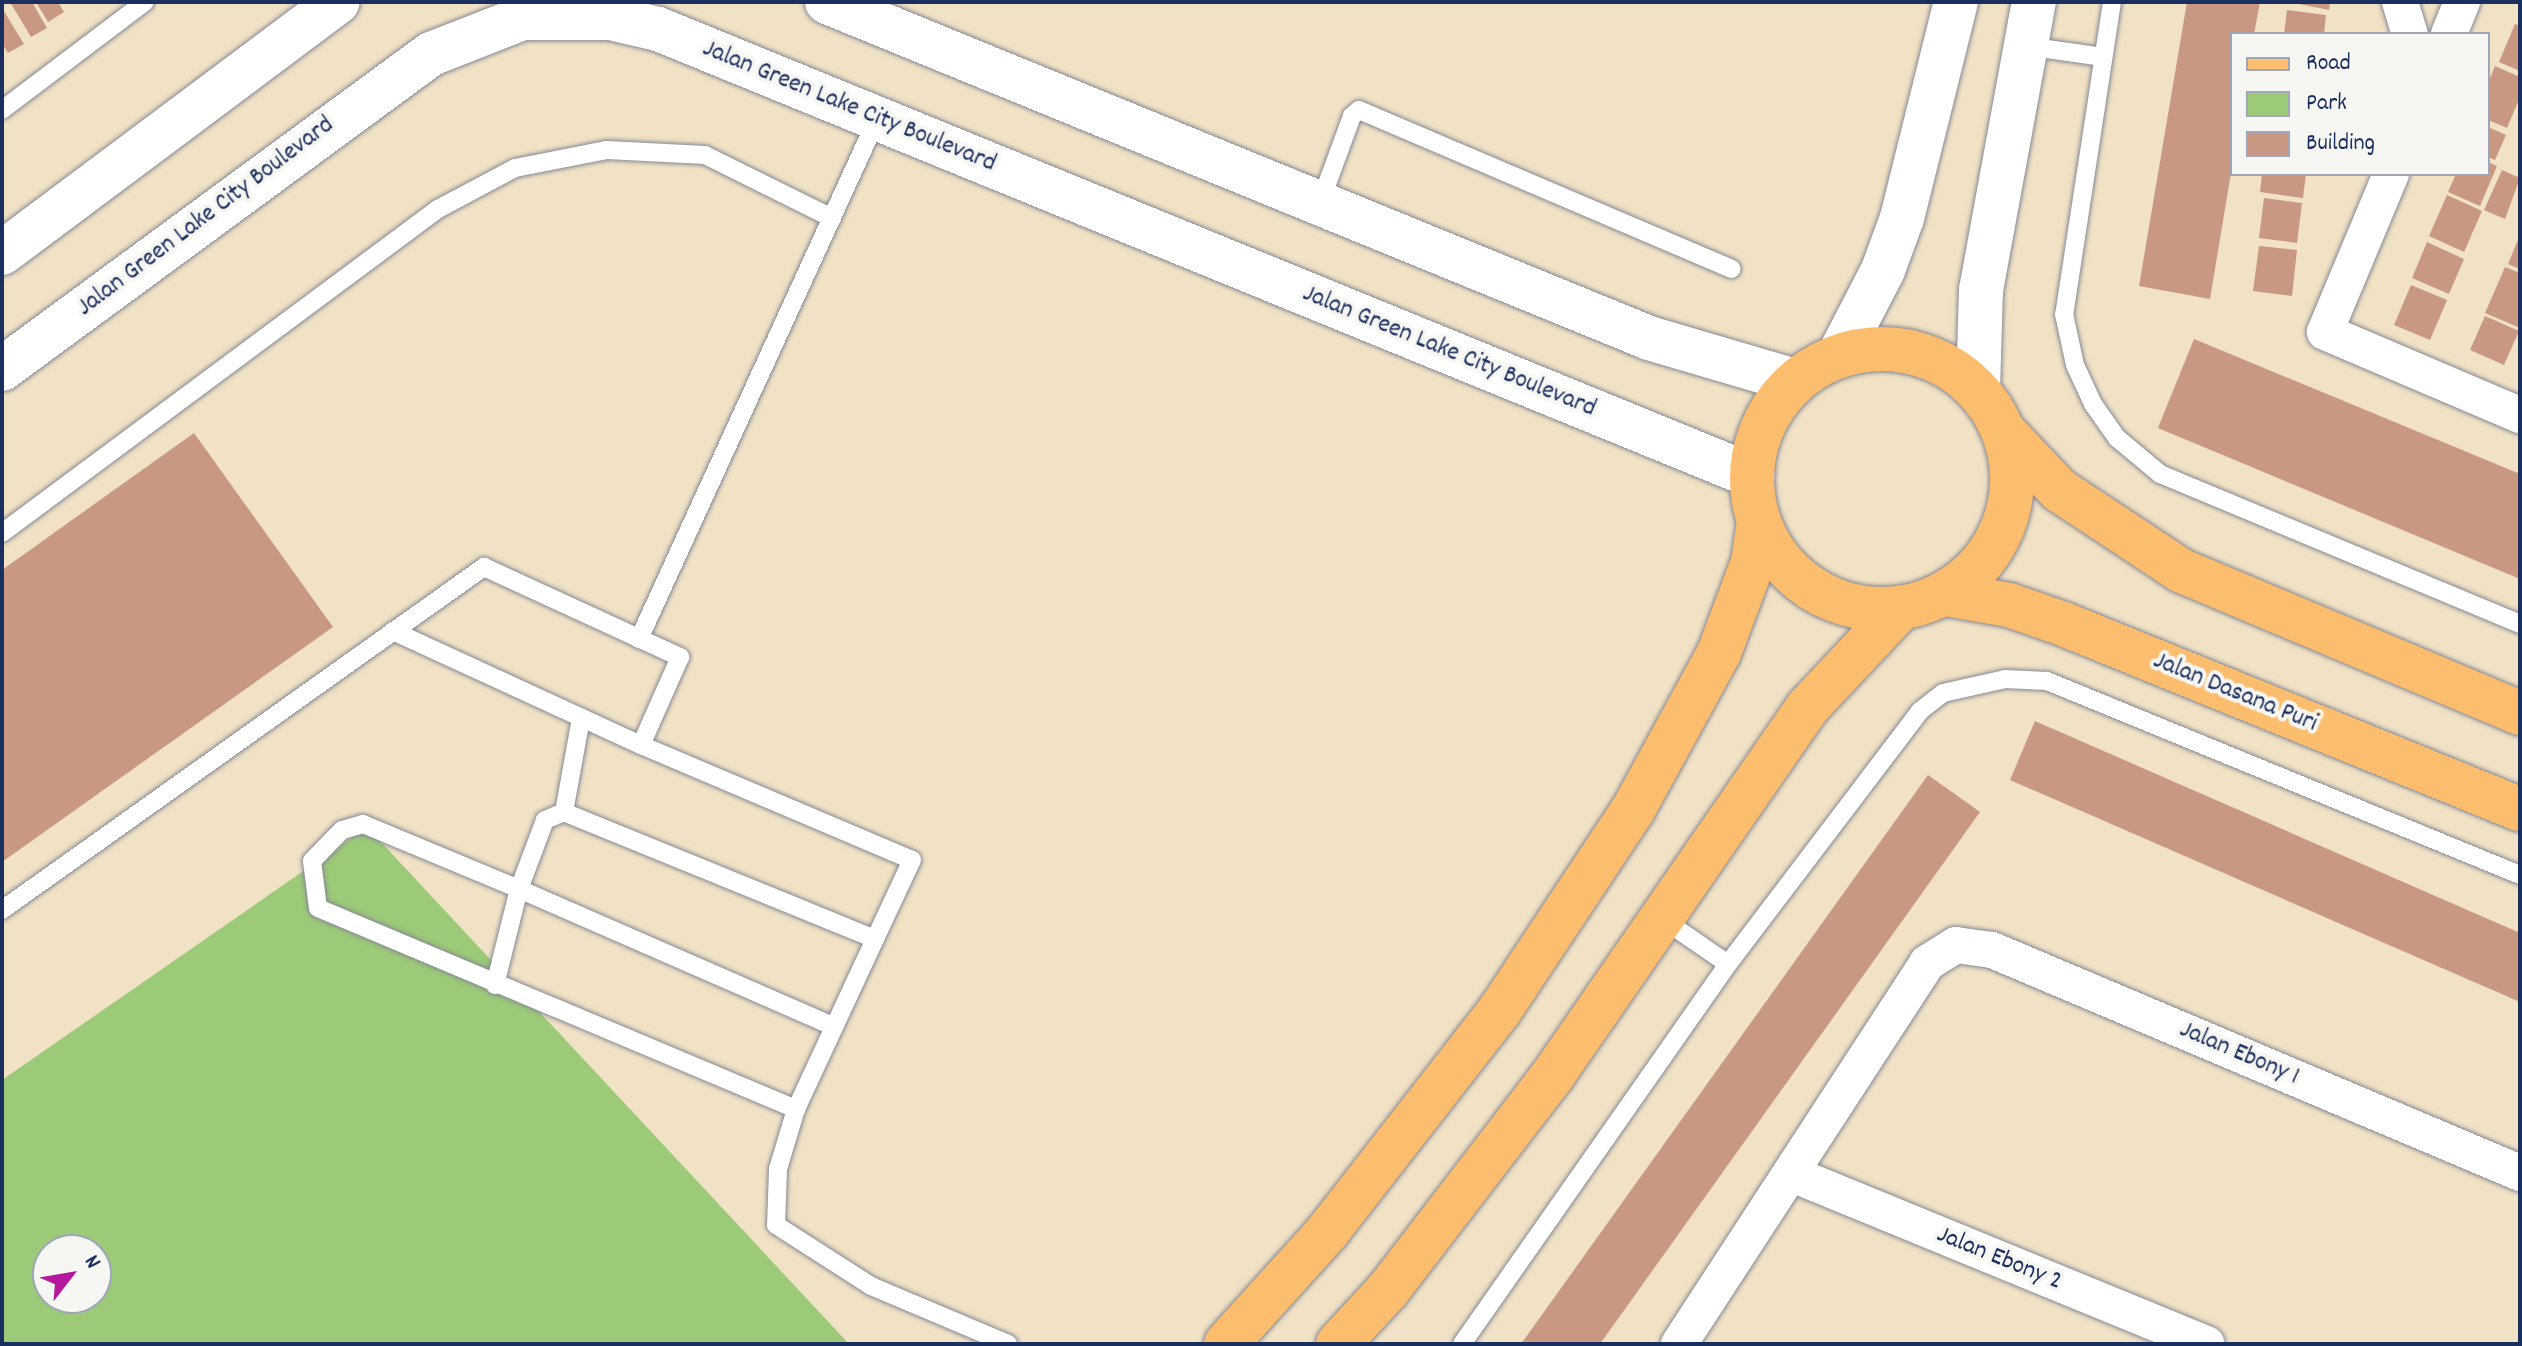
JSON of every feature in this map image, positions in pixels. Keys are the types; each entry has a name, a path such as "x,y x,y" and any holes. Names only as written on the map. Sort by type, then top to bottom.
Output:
{"main road":[{"path":"1226,1344 1328,1231 1500,1010 1633,810 1719,653 1753,562 1759,522 1752,476 1763,424 1795,381 1839,355 1888,348 1937,360 1978,390 2005,433 2059,490 2182,571 2520,713"},
{"path":"1759,522 1781,561 1814,591 1855,608 1899,610 1946,594 1982,565 2005,525 2013,479 2005,433"},
{"name":"Jalan Dasana Puri","path":"1946,594 2009,605 2066,625 2520,809"},
{"path":"1338,1344 1388,1290 1553,1075 1807,708 1899,610"}],"street":[{"path":"2,253 338,2"},
{"path":"827,2 1319,206 1649,338 1795,381"},
{"path":"1839,355 1883,270 1902,218 1956,2"},
{"path":"1978,390 1981,290 2034,2"},
{"path":"2400,2 2409,32"},
{"path":"2450,32 2462,2"},
{"name":"Jalan Green Lake City Boulevard","path":"2,369 384,84 454,43 522,10 611,18 658,29 1752,476"},
{"path":"2390,176 2325,332 2520,415"},
{"name":"Jalan Ebony 1","path":"1792,1174 1927,963 1956,945 1992,950 2520,1173"},
{"path":"1679,1344 1792,1174"},
{"name":"Jalan Ebony 2","path":"1792,1174 2206,1344"}],"lane":[{"path":"2,110 145,2"},
{"path":"2112,2 2064,314 2075,365 2093,404 2117,438 2160,474 2520,624"},
{"path":"2026,46 2103,57"},
{"path":"1319,206 1352,116 1359,110 1731,269"},
{"path":"639,639 877,119"},
{"path":"2,533 438,209 515,168 607,150 705,155 832,218"},
{"path":"2,910 484,567 680,657 641,745"},
{"path":"393,631 641,745 912,860 796,1109 778,1169 776,1225 871,1286 1008,1344"},
{"path":"1462,1344 1728,964 1920,711 1955,688 2005,679 2047,681 2091,696 2520,875"},
{"path":"564,812 581,718"},
{"path":"495,985 519,889 545,820 564,812 875,939"},
{"path":"796,1109 318,908 312,861 342,830 363,824 833,1026"},
{"path":"1661,918 1728,964"}],"green space":[{"path":"367,827 849,1344 2,1344 2,1080"}],"building":[{"path":"10,2 32,2 47,28 31,37"},
{"path":"36,2 58,2 64,12 48,22"},
{"path":"2187,2 2260,2 2254,32 2230,32 2230,176 2210,299 2139,286"},
{"path":"2289,2 2330,2 2329,10"},
{"path":"2,8 24,44 8,53 2,43"},
{"path":"2287,10 2326,15 2324,32 2284,32"},
{"path":"2515,24 2520,26 2520,71 2499,62"},
{"path":"2495,66 2520,77 2520,97 2507,128 2490,121 2490,78"},
{"path":"2490,128 2506,135 2495,160 2490,158"},
{"path":"2490,163 2497,166 2480,206 2448,192 2455,176 2490,176"},
{"path":"2502,170 2520,178 2505,219 2484,210"},
{"path":"2262,176 2306,176 2303,198 2260,192"},
{"path":"2447,195 2482,211 2464,252 2429,236"},
{"path":"2264,198 2302,203 2297,243 2259,238"},
{"path":"2520,235 2520,269 2508,264"},
{"path":"2427,242 2464,259 2449,294 2412,278"},
{"path":"2259,246 2297,250 2292,296 2253,291"},
{"path":"2505,267 2520,273 2520,328 2485,313"},
{"path":"2411,285 2447,300 2430,340 2394,325"},
{"path":"2485,316 2519,331 2504,365 2470,350"},
{"path":"2194,339 2520,474 2520,579 2158,428"},
{"path":"194,433 333,627 2,862 2,570"},
{"path":"2035,721 2520,933 2520,1002 2010,780"},
{"path":"1928,775 1980,812 1600,1344 1521,1344"}]}
